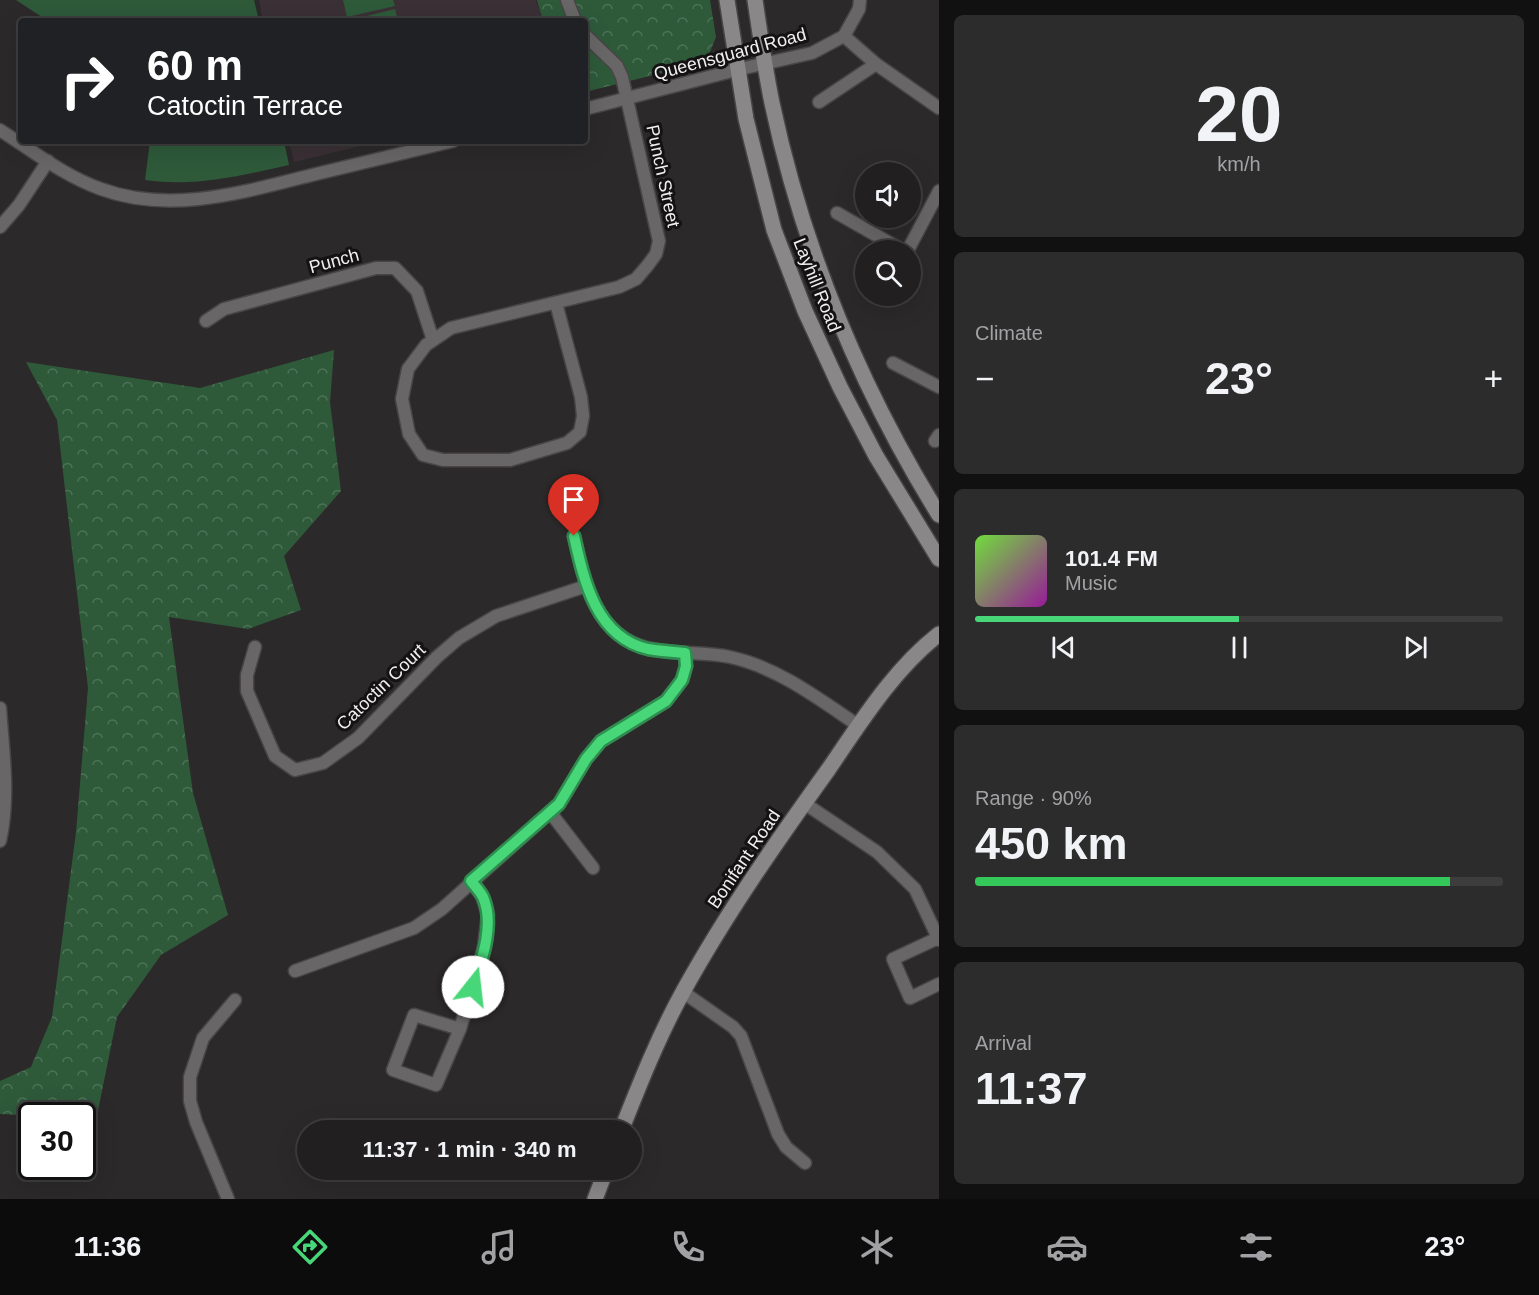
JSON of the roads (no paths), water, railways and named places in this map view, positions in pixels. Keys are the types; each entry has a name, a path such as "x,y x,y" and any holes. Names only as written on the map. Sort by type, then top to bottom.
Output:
{"main road":[{"name":"Layhill Road","path":"727,0 740,69 746,119 774,230 805,311 840,387 876,456 939,560"},
{"name":"Layhill Road","path":"755,0 772,104 807,232 849,347 907,463 939,515"},
{"name":"Bonifant Road","path":"625,1120 640,1081 683,992 716,935 804,803 886,688 918,651 939,634"},
{"path":"595,1199 602,1180"}],"street":[{"path":"567,0 574,18"},
{"path":"860,0 859,9 844,36 876,64 939,108"},
{"name":"Queensguard Road","path":"588,108 812,53 844,36"},
{"name":"Punch Street","path":"556,303 581,397 583,416 580,432 567,443 510,460 443,460 423,455 409,434 402,399 408,369 426,345 451,328 619,287 636,279 656,254 659,241 622,77 617,66 588,38"},
{"path":"819,102 876,64"},
{"path":"0,130 18,142"},
{"path":"22,144 62,172 102,190 138,198 193,201 251,190 441,144"},
{"path":"0,227 19,205 48,161"},
{"path":"913,240 939,192"},
{"path":"837,213 884,240"},
{"name":"Punch","path":"206,321 224,309 376,268 395,268 417,291 434,340"},
{"path":"893,363 939,387"},
{"path":"574,536 586,586 593,602 612,629 633,644 648,649 730,657 798,686 859,726"},
{"name":"Catoctin Court","path":"255,646 247,675 247,691 275,756 295,770 323,763 358,738 436,657 459,638 496,616 586,586"},
{"path":"295,971 414,928 442,909 559,804 586,759 601,741 666,701 682,680 686,666 685,653"},
{"path":"0,708 5,770 5,806 0,840"},
{"path":"804,803 877,852 915,889 938,939 892,959 910,998 939,984"},
{"path":"550,812 593,868"},
{"path":"460,1029 414,1015 393,1070 436,1085 460,1029 480,966 488,914 482,896 471,881"},
{"path":"683,992 741,1036 778,1134 786,1147 805,1163"},
{"path":"228,1199 196,1122 190,1101 190,1077 203,1038 235,1000"}]}
